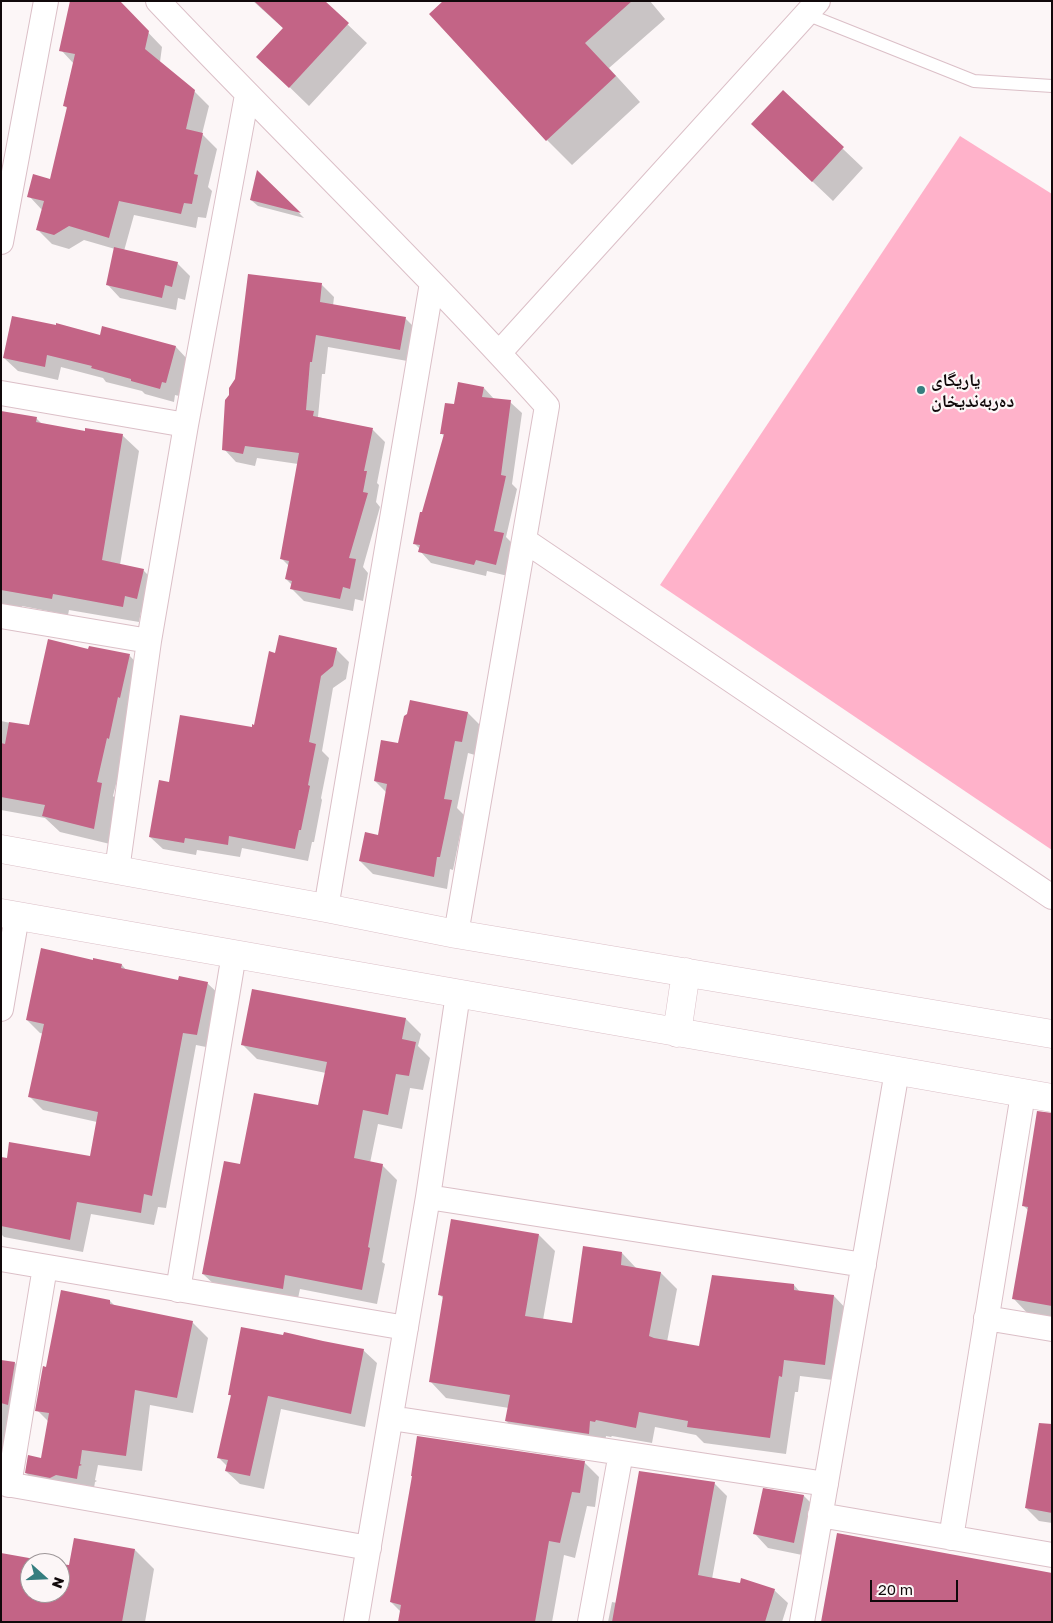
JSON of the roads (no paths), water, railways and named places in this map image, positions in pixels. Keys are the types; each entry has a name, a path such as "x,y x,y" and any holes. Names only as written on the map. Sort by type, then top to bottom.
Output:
{"street":[{"path":"1,242 46,1"},
{"path":"158,1 247,95 432,282 547,406 456,934"},
{"path":"499,353 812,8"},
{"path":"117,870 149,641 186,425 247,95"},
{"path":"326,908 432,282"},
{"path":"1,393 186,425"},
{"path":"524,540 1052,897"},
{"path":"1,616 149,641"},
{"path":"1,849 326,908 456,934 1052,1034"},
{"path":"1,1009 9,914 1052,1098"},
{"path":"178,1290 234,954"},
{"path":"677,1032 686,972"},
{"path":"356,1622 428,1197 458,994"},
{"path":"802,1622 897,1071"},
{"path":"951,1538 1023,1094"},
{"path":"428,1197 864,1264"},
{"path":"1,1260 406,1328"},
{"path":"45,1267 5,1484 369,1548"},
{"path":"986,1318 1052,1329"},
{"path":"391,1418 826,1484"},
{"path":"590,1622 622,1453"},
{"path":"820,1515 1052,1555"}],"lane":[{"path":"812,8 974,82 1052,86"}],"place":[{"name":"یاریگاى ده‌ربه‌ندیخان","path":"921,390"}]}
